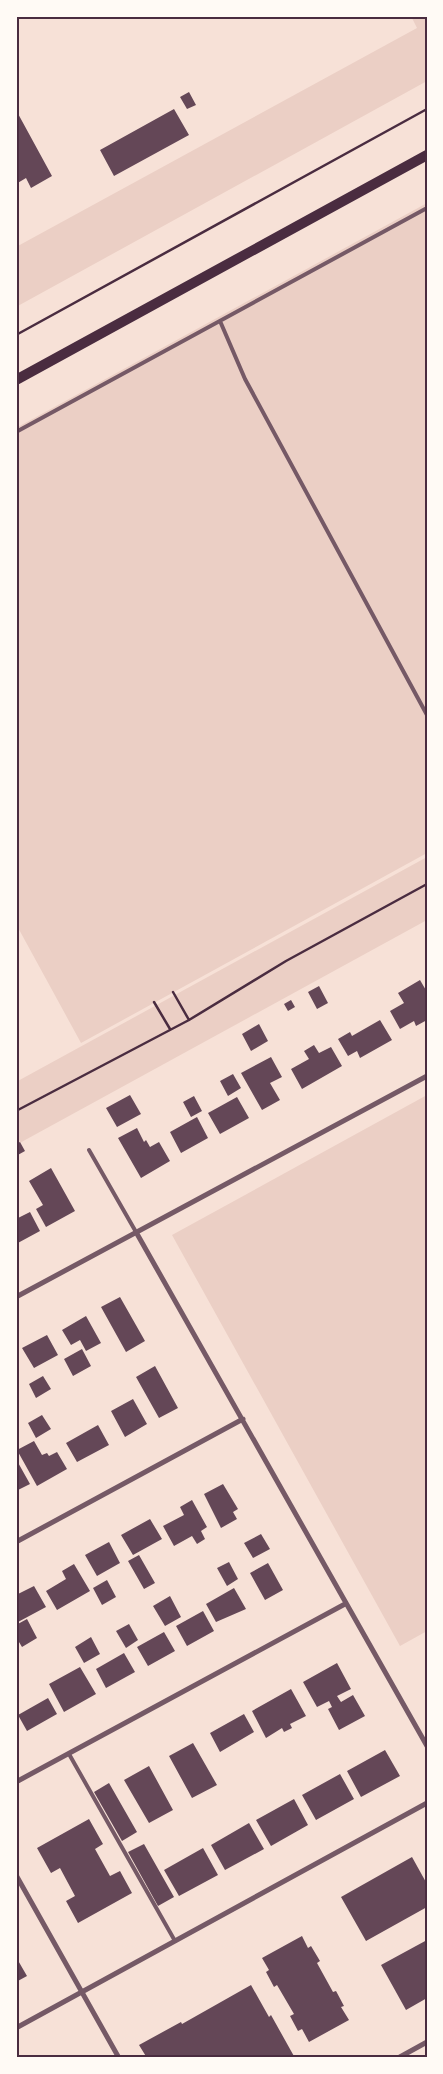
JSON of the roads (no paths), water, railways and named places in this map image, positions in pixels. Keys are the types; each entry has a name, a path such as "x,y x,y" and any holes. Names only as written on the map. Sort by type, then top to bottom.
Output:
{"main road":[{"path":"16,380 427,155"}],"street":[{"path":"16,1297 427,1076"},
{"path":"136,1232 427,1746"},
{"path":"16,1542 242,1419"},
{"path":"16,1782 345,1604"},
{"path":"16,2028 427,1803"},
{"path":"16,1875 119,2058"},
{"path":"398,2058 427,2042"}],"lane":[{"path":"16,432 427,208"},
{"path":"220,321 245,379 427,715"},
{"path":"89,1150 136,1232"},
{"path":"69,1754 175,1941"}]}
